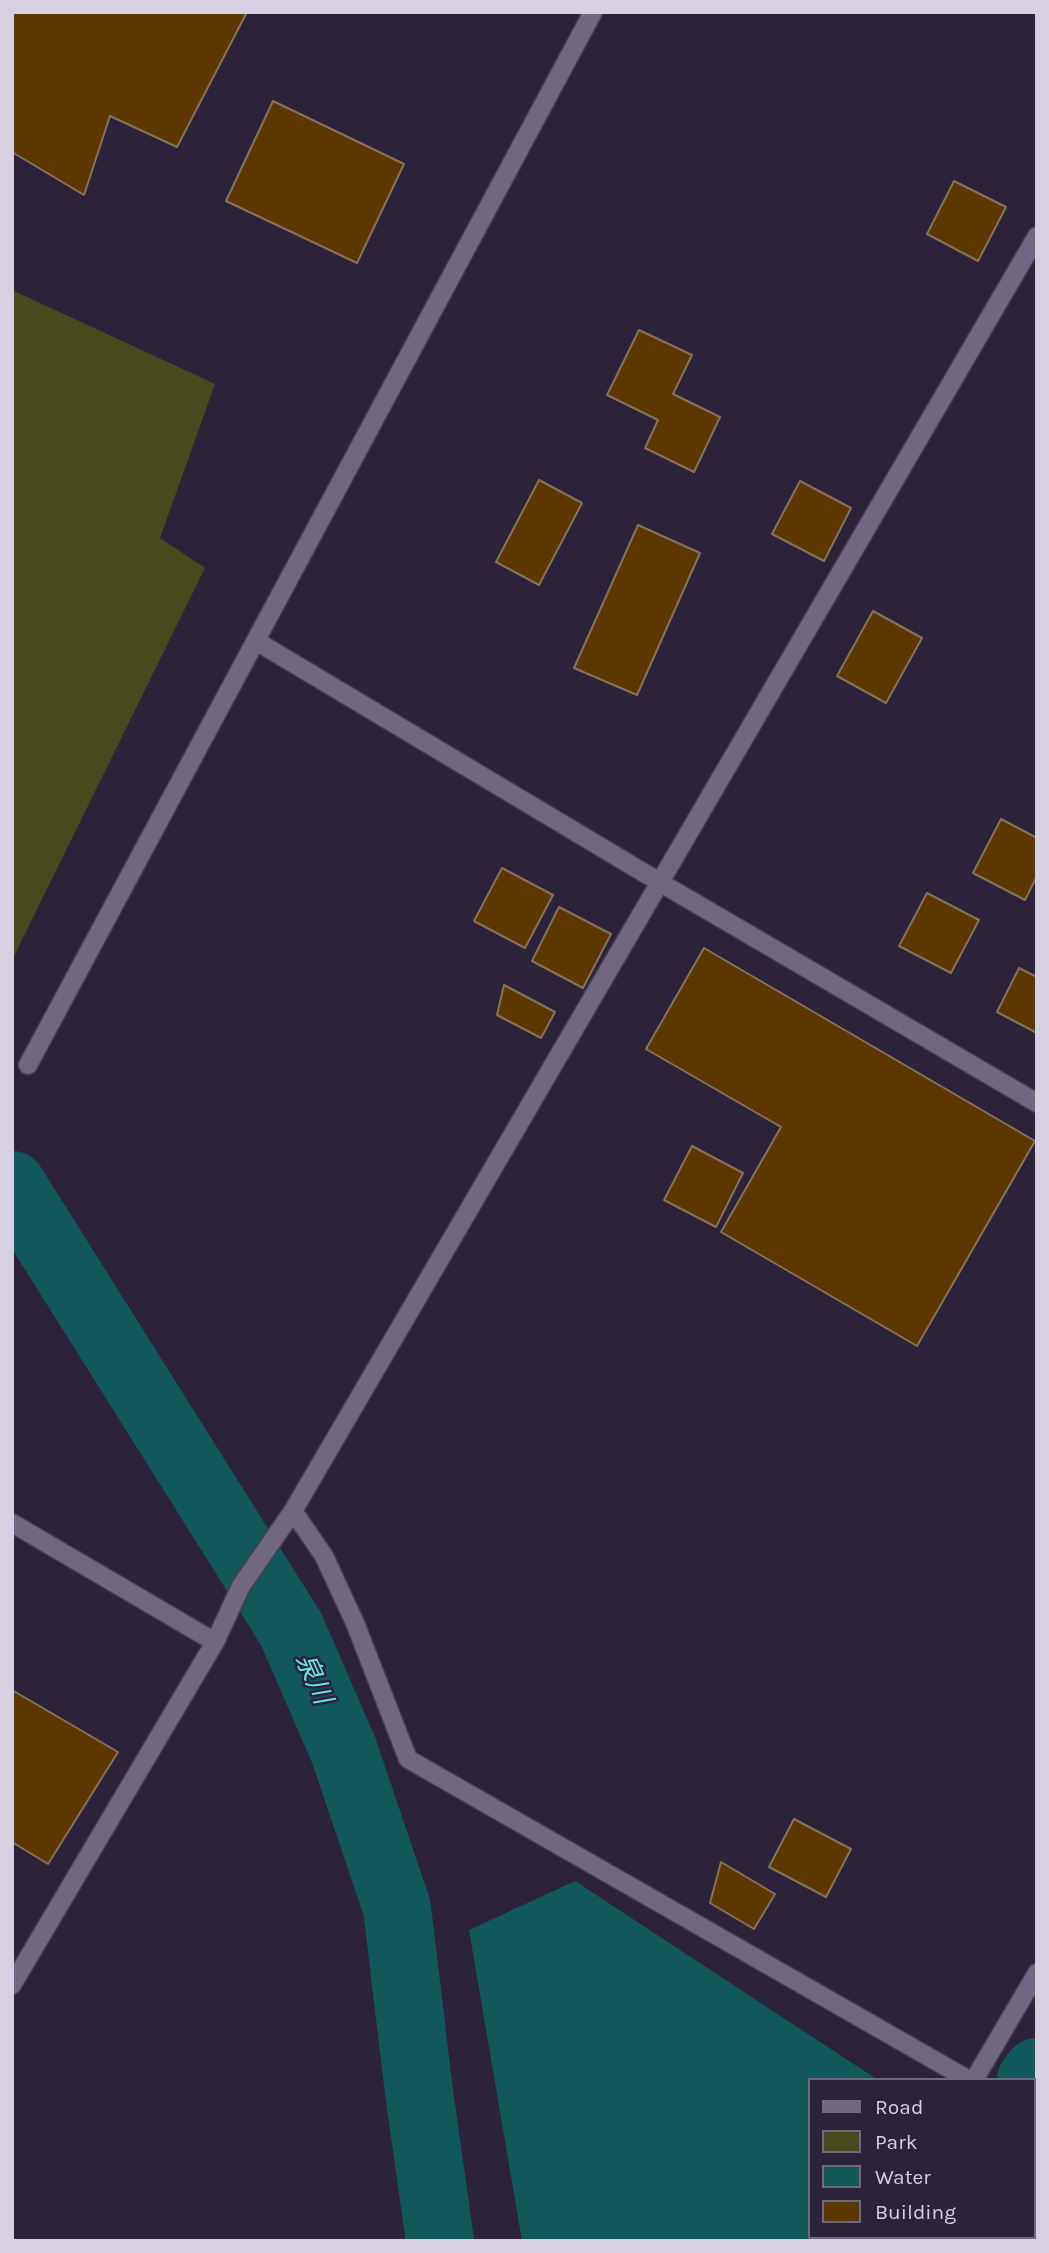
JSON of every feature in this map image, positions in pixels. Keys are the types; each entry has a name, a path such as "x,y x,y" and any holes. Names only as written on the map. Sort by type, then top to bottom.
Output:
{"street":[{"path":"28,1065 593,12"},
{"path":"12,1985 215,1642 241,1586 293,1511 1037,236"},
{"path":"256,641 1037,1103"},
{"path":"293,1511 324,1556 355,1623 408,1759 966,2078"},
{"path":"12,1522 215,1642"},
{"path":"975,2078 1037,1973"}],"green space":[{"path":"12,290 215,384 160,538 205,568 14,956 12,956"}],"water":[{"path":"575,1881 875,2078 808,2078 808,2239 863,2239 862,2241 522,2241 469,1930"}],"building":[{"path":"12,12 247,12 177,147 110,116 84,195 12,152"},
{"path":"273,101 404,164 357,263 226,201"},
{"path":"954,181 1006,207 978,261 927,234"},
{"path":"639,330 692,355 673,394 720,417 694,472 645,448 658,420 607,395"},
{"path":"539,480 582,503 539,585 496,562"},
{"path":"800,481 851,508 824,561 772,534"},
{"path":"638,525 700,553 637,695 574,668"},
{"path":"873,611 922,638 886,703 837,676"},
{"path":"1001,819 1037,838 1037,876 1025,900 973,873"},
{"path":"502,868 553,895 525,948 474,921"},
{"path":"927,893 979,920 951,973 899,946"},
{"path":"559,907 611,934 583,988 532,961"},
{"path":"704,948 1035,1141 917,1346 721,1232 781,1127 646,1049"},
{"path":"1019,968 1037,977 1037,1033 997,1012"},
{"path":"504,985 555,1012 541,1038 497,1015"},
{"path":"692,1146 743,1173 716,1227 664,1200"},
{"path":"12,1690 118,1752 48,1864 12,1842"},
{"path":"794,1819 851,1849 826,1897 769,1867"},
{"path":"721,1862 775,1894 754,1929 710,1903"}],"waterway":[{"name":"泉川","path":"12,1185 291,1629 344,1751 397,1908 440,2241"},
{"path":"1032,2078 1037,2072"}]}
